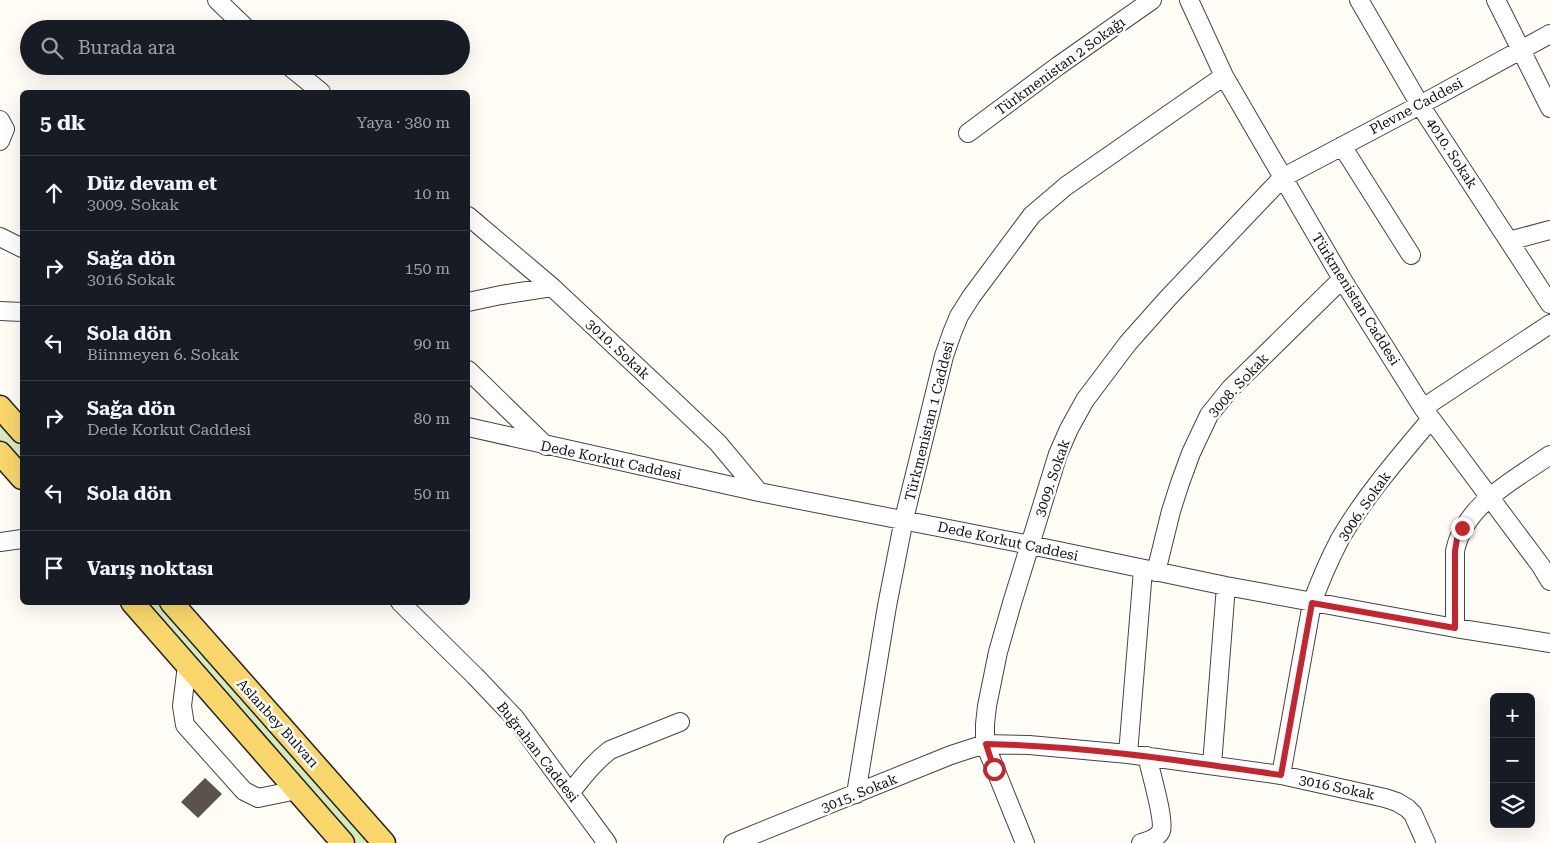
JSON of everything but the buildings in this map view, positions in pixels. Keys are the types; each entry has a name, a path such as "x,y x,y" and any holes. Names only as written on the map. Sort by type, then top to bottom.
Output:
{"main road":[{"path":"0,407 20,430"},
{"path":"0,453 20,476"},
{"path":"135,605 343,843"},
{"name":"Aslanbey Bulvarı","path":"174,605 384,843"}],"street":[{"path":"217,0 238,20"},
{"name":"Türkmenistan 2 Sokağı","path":"968,133 1058,66 1152,0"},
{"name":"Türkmenistan Caddesi","path":"1189,0 1224,76 1342,279 1427,413 1547,570"},
{"name":"4010. Sokak","path":"1359,0 1420,105 1550,304"},
{"path":"1496,0 1550,108"},
{"name":"Plevne Caddesi","path":"1282,178 1550,34"},
{"path":"300,75 319,90"},
{"name":"Türkmenistan 1 Caddesi","path":"856,794 887,606 904,520 944,356 959,316 1032,215 1066,186 1224,76"},
{"path":"0,120 5,129 0,141"},
{"path":"1342,146 1411,255"},
{"name":"3009. Sokak","path":"1025,843 986,744 985,724 992,677 1058,454 1069,428 1085,400 1139,330 1282,178"},
{"name":"3010. Sokak","path":"470,218 552,287 718,443 759,492"},
{"path":"1509,241 1550,230"},
{"path":"0,237 20,247"},
{"name":"3008. Sokak","path":"1128,754 1150,571 1191,453 1209,415 1230,389 1342,279"},
{"path":"470,302 552,287"},
{"path":"0,311 20,312"},
{"name":"3006. Sokak","path":"1281,775 1312,603 1330,559 1352,520 1427,413 1550,324"},
{"path":"470,372 546,446"},
{"name":"Dede Korkut Caddesi","path":"470,427 546,446 759,492 1030,545 1150,571 1312,603 1550,643"},
{"path":"1455,628 1455,551 1457,539 1462,528 1490,497 1550,454"},
{"path":"0,542 20,539"},
{"path":"1212,765 1226,586"},
{"name":"Buğrahan Caddesi","path":"403,605 515,718 606,843"},
{"path":"187,665 182,706 185,725 244,791 258,798 297,790"},
{"path":"570,793 595,763 610,750 680,722"},
{"name":"3015. Sokak","path":"733,843 950,755 986,744"},
{"name":"3016 Sokak","path":"986,744 1065,747 1147,756 1281,775 1385,798 1397,802 1413,814 1426,843"},
{"path":"1141,843 1155,838 1162,826 1147,756"}],"green space":[{"path":"0,423 20,446 20,464 0,441"},
{"path":"145,605 160,605 371,843 356,843"}],"route":[{"path":"994,769 986,744 1065,747 1281,775 1312,603 1455,628 1455,551 1457,539 1462,528"}]}
